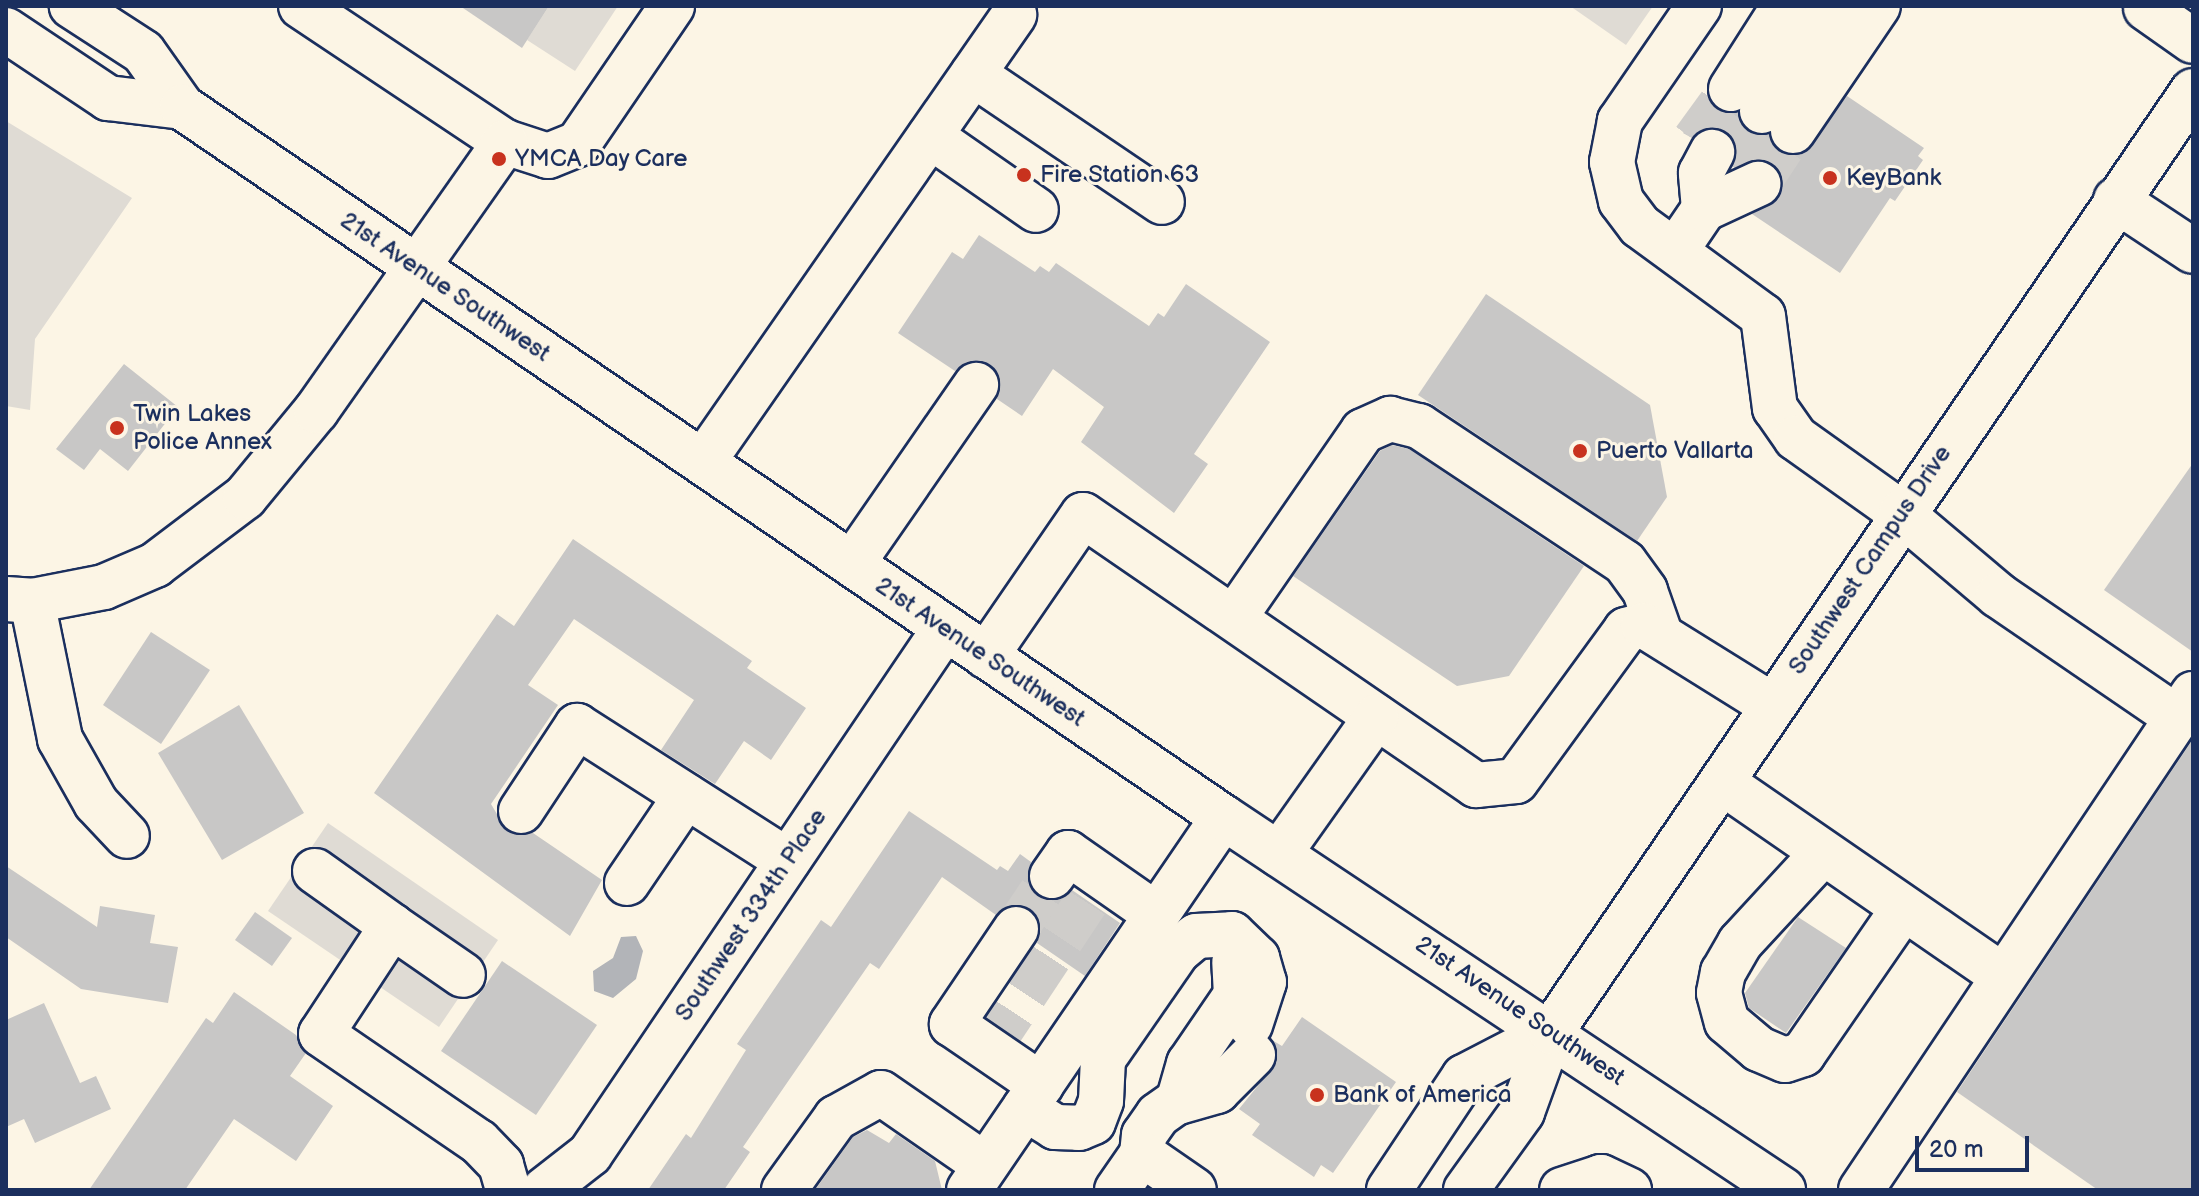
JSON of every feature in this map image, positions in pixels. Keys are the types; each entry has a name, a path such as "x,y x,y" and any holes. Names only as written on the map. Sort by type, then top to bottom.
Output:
{"main road":[{"path":"301,6 505,142 548,156 578,144 672,6"},
{"path":"1699,6 1614,139 1621,201 1640,226 1763,316 1780,421 1901,513 1998,595 2185,706 2001,975 1861,1190"},
{"path":"1762,110 1784,6"},
{"path":"1762,110 1811,6"},
{"path":"1762,110 1833,6"},
{"path":"1762,110 1855,6"},
{"path":"1762,110 1878,6"},
{"path":"2146,8 2193,41"},
{"name":"21st Avenue Southwest","path":"82,9 143,52 182,107 1223,817 1551,1032 1783,1190"},
{"path":"703,462 1014,15"},
{"name":"21st Avenue Southwest","path":"6,30 108,98 182,107"},
{"path":"973,74 1162,202"},
{"name":"Southwest Campus Drive","path":"1551,1032 1723,783 1901,513 2193,91"},
{"path":"930,136 1036,210"},
{"path":"127,836 96,803 60,739 19,600 104,587 197,538 284,454 505,142"},
{"path":"1676,250 1704,209 1701,173 1726,162"},
{"path":"2116,200 2193,251"},
{"path":"852,564 976,385"},
{"path":"1234,618 1363,431 1390,419 1419,426 1625,563 1645,591 1659,631"},
{"path":"986,656 1083,515 1476,785 1516,781 1626,630 1643,625 1659,631 1773,706"},
{"name":"Southwest 334th Place","path":"544,1190 590,1154 945,628"},
{"path":"1279,854 1376,717"},
{"path":"521,811 577,726 788,861"},
{"path":"1723,783 2001,975"},
{"path":"627,883 686,796"},
{"path":"784,1190 836,1118 881,1093 977,1178 1223,817"},
{"path":"1822,854 1740,943 1723,972 1719,993 1727,1022 1759,1049 1785,1060 1803,1054 1903,909"},
{"path":"315,871 463,975"},
{"path":"1079,881 1157,915"},
{"path":"1025,935 961,1030 1033,1096 1055,1127 1079,1128 1093,1122 1101,1101 1103,1059 1177,952 1196,936 1217,932 1239,920 1278,954 1285,986 1251,1042 1217,1091 1178,1102 1158,1115 1144,1135 1142,1154 1117,1190"},
{"path":"392,926 321,1034 479,1142 501,1165 508,1190"},
{"path":"1178,1102 1184,1073 1239,983 1217,932"},
{"path":"1389,1190 1464,1077 1551,1032"},
{"path":"1466,1190 1522,1112 1551,1032"},
{"path":"1142,1154 1194,1190"},
{"path":"1562,1190 1601,1177 1629,1190"}],"shaded area":[{"path":"549,6 618,6 575,71 527,40"},
{"path":"1570,6 1653,6 1626,45"},
{"path":"6,121 132,198 35,339 30,410 6,406"},
{"path":"328,823 498,940 439,1027 268,911"},
{"path":"636,936 643,951 636,979 613,998 594,991 593,971 613,958 621,937"}],"building":[{"path":"460,6 549,6 522,48"},
{"name":"KeyBank","path":"1847,96 1924,148 1918,156 1923,160 1895,201 1890,198 1840,273 1752,214 1779,198 1781,174 1773,164 1759,159 1733,166 1737,150 1723,130 1710,127 1692,138 1683,133 1708,97 1718,110 1738,112 1749,132 1769,134 1780,152 1803,154"},
{"path":"979,235 1035,272 1040,266 1049,272 1056,263 1149,326 1158,313 1164,317 1186,284 1270,342 1194,454 1208,464 1174,513 1081,442 1104,407 1053,369 1022,416 997,399 999,375 990,364 966,362 955,371 898,333 952,252 963,259"},
{"name":"Puerto Vallarta","path":"1486,294 1650,405 1667,497 1637,541 1418,395"},
{"name":"Twin Lakes Police Annex","path":"124,364 178,407 128,471 100,449 84,470 56,449"},
{"path":"1392,445 1409,449 1584,566 1509,676 1457,686 1293,576 1380,451"},
{"path":"2193,463 2193,652 2104,590"},
{"path":"573,539 752,661 747,668 806,708 771,760 744,741 715,784 661,750 694,700 574,619 528,685 558,705 491,804 507,831 533,833 602,880 570,936 374,793 497,614 514,626"},
{"path":"151,632 210,670 161,744 103,705"},
{"path":"239,705 304,813 222,860 158,753"},
{"path":"2193,739 2193,1190 2098,1190 1957,1092"},
{"path":"909,811 997,870 1000,866 1008,871 1020,854 1031,862 1029,886 1038,897 1062,899 1072,890 1120,923 1085,976 1037,943 1041,930 1031,909 1017,904 996,915 942,877 879,969 870,963 743,1147 750,1152 724,1190 648,1190 686,1134 691,1138 746,1050 737,1044 821,920 831,927"},
{"path":"6,866 97,927 100,906 155,915 150,943 178,947 168,1003 81,989 6,937"},
{"path":"255,912 292,938 272,966 235,940"},
{"path":"1798,917 1846,948 1786,1033 1749,1008 1745,993"},
{"path":"502,961 597,1025 536,1115 441,1051"},
{"path":"234,992 296,1035 306,1053 290,1076 333,1106 296,1161 234,1119 185,1190 89,1190 206,1018 213,1023"},
{"path":"44,1003 80,1083 96,1076 111,1109 35,1143 24,1119 6,1127 6,1020"},
{"name":"Bank of America","path":"1302,1017 1396,1082 1333,1173 1321,1165 1314,1177 1252,1135 1260,1124 1239,1109 1277,1062 1272,1040 1282,1046"},
{"path":"867,1130 889,1143 896,1134 935,1161 942,1190 815,1190 853,1137"}],"tunnel":[{"path":"1694,140 1731,89"},
{"path":"1727,163 1762,111"},
{"path":"1758,184 1793,131"},
{"path":"1016,929 1052,876"},
{"path":"989,1049 1087,901"}],"place":[{"name":"YMCA Day Care","path":"499,159"},
{"name":"Fire Station 63","path":"1024,175"},
{"name":"KeyBank","path":"1830,178"},
{"name":"Twin Lakes Police Annex","path":"117,428"},
{"name":"Puerto Vallarta","path":"1580,451"},
{"name":"Bank of America","path":"1317,1095"}]}
